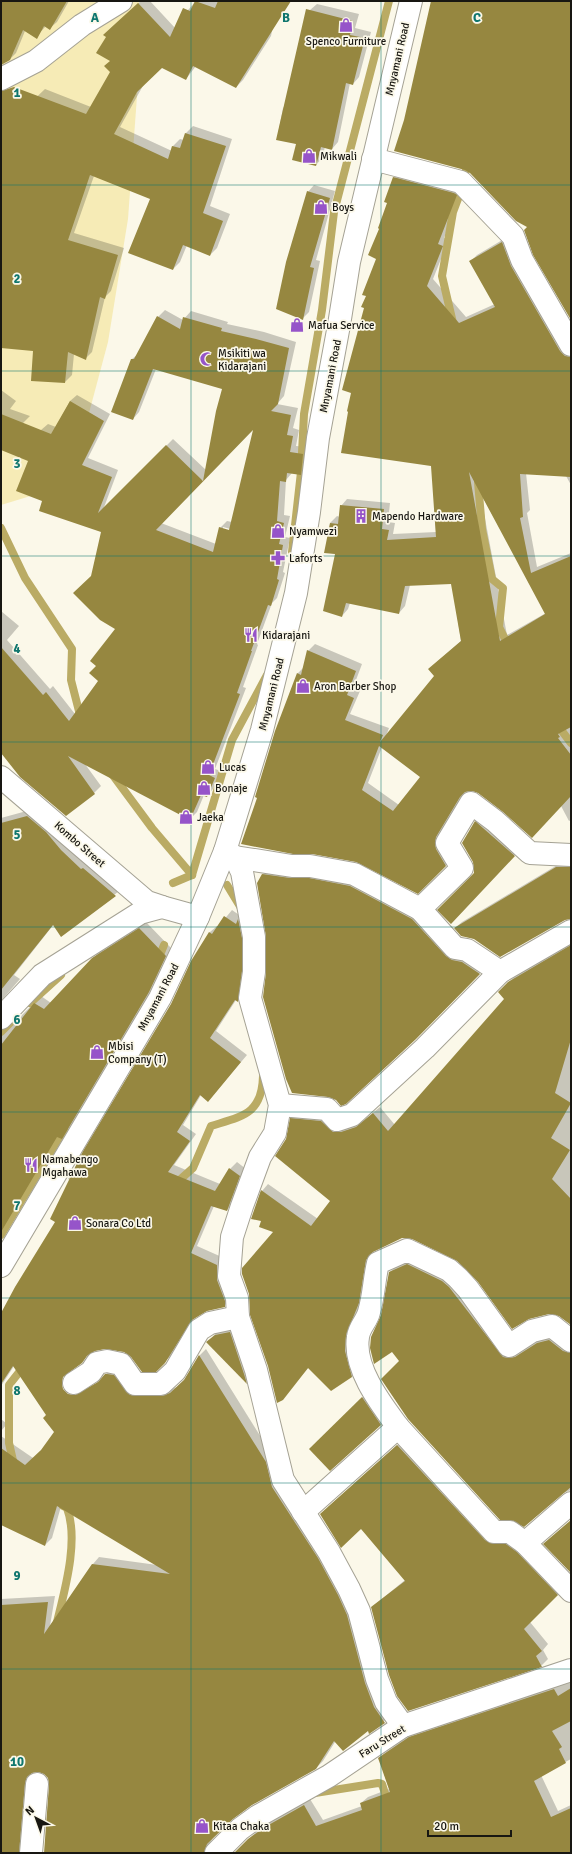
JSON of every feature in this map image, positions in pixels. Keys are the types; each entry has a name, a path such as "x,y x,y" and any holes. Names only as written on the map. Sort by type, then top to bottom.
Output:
{"street":[{"path":"1,79 36,61 82,25 121,1"},
{"name":"Mnyamani Road","path":"1,1266 160,998 198,917 230,854 296,593 309,512 318,438 349,262 411,1"},
{"path":"373,159 461,182 513,236 522,260 571,345"},
{"name":"Kombo Street","path":"1,777 147,902 198,917"},
{"path":"420,909 462,868 447,843 471,803 495,821 530,853 571,855"},
{"path":"230,854 292,866 310,866 354,874 420,909 455,948 467,950 500,972"},
{"path":"230,854 242,872 254,937 254,972 250,998 280,1105 275,1133 260,1157 232,1237 228,1276 237,1298 238,1317 256,1370 283,1480 329,1552 349,1589 358,1611 379,1684 386,1702 403,1726"},
{"path":"1,1018 42,975 140,913 162,907"},
{"path":"280,1105 327,1109 337,1120 352,1115 424,1048 500,972 571,930"},
{"path":"571,1341 552,1326 532,1331 509,1346 468,1289 449,1270 407,1250 378,1263 369,1313 362,1325 358,1337 360,1364 378,1400 398,1427 494,1532 510,1532 525,1543 571,1591"},
{"path":"74,1383 91,1372 97,1363 107,1361 121,1364 135,1384 161,1384 175,1371 199,1330 210,1323 238,1317"},
{"path":"303,1512 398,1427"},
{"path":"525,1543 571,1503"},
{"name":"Faru Street","path":"216,1853 240,1829 258,1816 329,1776 403,1726 571,1670"},
{"path":"31,1853 37,1784"}],"shaded area":[{"path":"1,1 139,1 139,69 128,219 108,342 70,484 1,505"}],"building":[{"path":"1,1 67,1 50,30 44,26 37,39 23,30 10,60 1,65"},
{"path":"195,1 215,8 218,1 291,1 236,88 193,66 186,80 162,68 137,92 114,134 168,159 172,146 180,148 185,133 226,146 203,213 223,221 210,256 183,245 173,270 128,253 150,199 90,175 68,240 118,255 105,299 100,297 86,360 68,352 65,383 31,381 33,351 1,348 1,91 14,87 86,114 110,72 104,66 110,61 96,53 106,37 103,35 138,3 170,37 183,8 190,11"},
{"path":"431,1 571,1 571,320 533,255 524,230 527,227 516,221 470,173 465,170 394,151 404,120"},
{"path":"306,9 353,21 350,35 365,38 353,85 346,83 332,150 321,147 316,166 292,160 296,144 276,140"},
{"path":"393,177 457,195 438,244 443,246 427,286 459,323 495,307 469,261 502,242 511,266 560,351 565,356 571,357 571,477 520,474 523,517 520,518 531,573 571,556 571,727 558,734 560,737 558,738 571,755 571,796 532,838 503,812 478,793 472,791 465,792 460,797 436,837 436,849 446,866 418,894 356,862 312,854 293,854 241,844 257,798 255,797 275,731 297,673 301,675 307,650 356,671 347,695 354,698 345,720 383,735 380,742 434,676 428,669 461,641 451,584 405,586 399,614 346,603 342,617 323,611 335,554 324,553 330,523 338,524 340,505 384,509 382,529 389,530 387,540 436,537 431,466 341,453 351,393 342,390 364,308 361,307 366,296 362,295 376,259 368,255 379,229 378,228 387,203 384,202","holes":["469,472 545,614 500,641","379,746 420,777 393,811 362,790"]},
{"path":"307,191 330,198 310,267 314,268 303,320 276,309 286,262"},
{"path":"157,316 180,329 183,317 222,328 221,331 289,348 278,404 271,411 291,415 287,435 293,436 290,452 303,454 301,475 287,473 286,482 280,481 277,521 284,523 279,544 283,545 277,579 279,580 271,606 268,605 251,651 237,693 240,694 209,775 215,778 207,797 201,795 190,820 68,756 95,794 66,816 20,777 1,753 1,647 43,695 46,692 69,721 98,681 89,673 96,666 90,661 115,629 100,620 73,593 91,576 101,532 39,511 42,501 16,491 28,461 1,450 1,414 51,434 70,401 104,421 82,465 112,477 98,513 166,445 203,481 216,411 222,389 153,369 133,420 111,412 131,359 134,359","holes":["253,430 229,530 219,527 213,552 156,530"]},
{"path":"27,816 46,832 61,850 81,869 83,868 116,896 61,937 53,925 1,990 1,823"},
{"path":"475,821 515,856 451,924 437,910 474,873 473,862 462,843"},
{"path":"556,867 571,867 571,919 565,920 500,957 474,939 461,936 454,928"},
{"path":"262,874 290,878 309,878 350,886 412,919 446,956 452,960 462,962 480,974 416,1039 346,1104 341,1106 336,1100 328,1097 292,1093 286,1079 263,997 266,972 266,937 257,883"},
{"path":"224,916 236,924 238,919 242,938 242,971 238,1002 235,1000 210,1038 241,1062 208,1102 200,1095 177,1132 190,1141 168,1172 215,1191 229,1168 240,1176 227,1211 211,1206 191,1253 217,1265 217,1280 225,1301 225,1307 207,1311 192,1320 165,1363 156,1372 142,1372 131,1357 124,1352 105,1349 95,1351 87,1356 82,1363 63,1377 62,1384 63,1389 68,1394 75,1395 98,1382 105,1374 107,1374 114,1375 130,1395 162,1396 170,1393 184,1380 199,1355 266,1462 272,1487 318,1558 338,1595 347,1615 365,1683 374,1707 385,1723 369,1734 368,1731 343,1751 334,1741 316,1769 252,1805 233,1819 207,1844 204,1853 44,1853 49,1785 48,1778 44,1774 38,1772 32,1773 27,1777 25,1783 19,1853 1,1853 1,1605 48,1602 44,1634 92,1564 170,1574 57,1506 45,1546 1,1525 1,1448 25,1465 41,1450 54,1432 43,1418 46,1415 13,1366 1,1384 1,1313 15,1287 55,1222 50,1219 83,1151 171,1004 191,961 209,932 212,934"},
{"path":"139,928 166,956 149,992 62,1139 57,1137 1,1232 1,1045 34,1003 44,1009 92,958"},
{"path":"571,945 571,1039 555,1093 571,1103 551,1138 570,1150 552,1179 571,1199 571,1325 559,1316 549,1314 529,1319 512,1329 478,1282 457,1261 412,1239 402,1238 373,1252 366,1260 359,1303 346,1335 345,1351 352,1377 331,1391 308,1368 283,1400 277,1403 268,1366 250,1315 249,1294 242,1274 242,1268 273,1232 259,1227 261,1221 251,1219 261,1190 311,1226 330,1201 275,1156 286,1139 290,1118 321,1121 333,1132 341,1132 356,1127 373,1113 388,1131 504,999 498,992 508,982"},
{"path":"407,1264 442,1281 449,1287 503,1357 515,1357 537,1343 549,1340 563,1351 571,1353 571,1487 524,1527 510,1520 500,1520 408,1419 381,1379 399,1361 392,1352 374,1364 370,1348 371,1337 381,1315 389,1272"},
{"path":"230,1332 247,1384 206,1342 215,1335"},
{"path":"362,1397 381,1425 330,1471 309,1449"},
{"path":"397,1445 485,1540 494,1544 506,1544 517,1552 558,1595 524,1629 542,1651 536,1656 542,1667 408,1711 397,1696 389,1675 371,1607 405,1581 361,1529 341,1548 320,1514"},
{"path":"571,1520 571,1573 543,1544"},
{"path":"571,1688 571,1721 552,1731 562,1747 559,1749 566,1763 534,1781 551,1817 571,1808 571,1853 234,1853 248,1839 265,1827 304,1805 316,1826 362,1810 360,1803 390,1792 378,1758 409,1737 554,1689 558,1696"}],"waterway":[{"path":"292,552 301,472 304,414 322,310 334,212 389,1"},
{"path":"453,323 442,276 453,212 462,188 461,182 470,161"},
{"path":"478,482 482,529 492,579 503,588 499,627 509,647"},
{"path":"1,528 25,578 72,649 71,680 81,719"},
{"path":"192,875 232,740 267,675"},
{"path":"556,723 571,743"},
{"path":"112,774 152,828 192,875"},
{"path":"173,883 192,875"},
{"path":"227,885 241,908"},
{"path":"158,960 164,945"},
{"path":"30,1003 61,975"},
{"path":"1,1032 12,1021"},
{"path":"174,1185 193,1168 211,1126 241,1116 249,1112 255,1106 262,1089 263,1076"},
{"path":"1,1235 64,1129"},
{"path":"14,1465 9,1443 9,1385 24,1366"},
{"path":"57,1622 70,1565 72,1535 67,1508 63,1506"},
{"path":"315,1793 378,1783 382,1784 388,1803"}],"place":[{"name":"Spenco Furniture","path":"346,25"},
{"name":"Mikwali","path":"309,156"},
{"name":"Boys","path":"321,207"},
{"name":"Mafua Service","path":"297,325"},
{"name":"Msikiti wa Kidarajani","path":"207,359"},
{"name":"Mapendo Hardware","path":"361,516"},
{"name":"Nyamwezi","path":"278,531"},
{"name":"Laforts","path":"278,558"},
{"name":"Kidarajani","path":"251,635"},
{"name":"Aron Barber Shop","path":"303,686"},
{"name":"Lucas","path":"208,767"},
{"name":"Bonaje","path":"204,788"},
{"name":"Jaeka","path":"186,817"},
{"name":"Mbisi Company (T)","path":"97,1052"},
{"name":"Namabengo Mgahawa","path":"31,1165"},
{"name":"Sonara Co Ltd","path":"75,1223"},
{"name":"Kitaa Chaka","path":"202,1826"}]}
